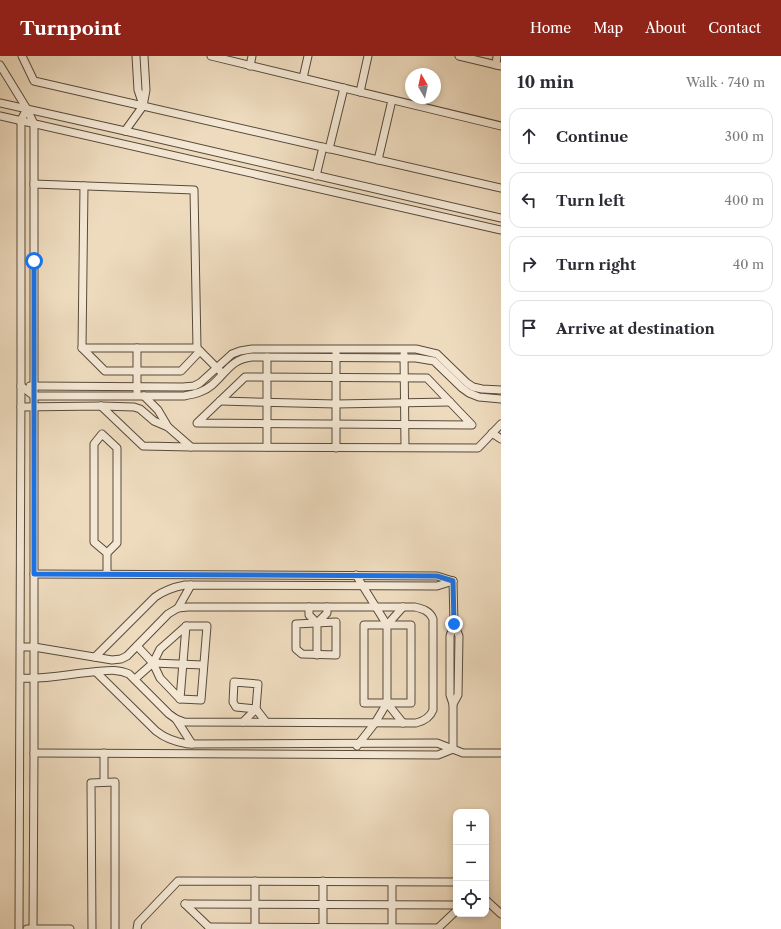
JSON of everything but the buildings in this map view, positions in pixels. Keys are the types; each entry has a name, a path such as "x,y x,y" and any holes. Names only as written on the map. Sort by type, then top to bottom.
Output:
{"street":[{"path":"22,56 34,81 501,188"},
{"path":"136,56 138,90 143,106"},
{"path":"125,131 143,106 146,90 144,56"},
{"path":"211,56 501,126"},
{"path":"250,66 252,56"},
{"path":"303,78 308,56"},
{"path":"360,92 368,56"},
{"path":"459,56 499,65 497,56"},
{"path":"0,65 27,109 34,124 34,753 31,929 70,929"},
{"path":"316,176 344,88"},
{"path":"378,160 392,100"},
{"path":"0,103 501,218"},
{"path":"20,929 22,386 21,120 27,109"},
{"path":"0,116 501,230"},
{"path":"34,184 194,190 199,350 181,371 105,372 82,348 84,186"},
{"path":"82,348 199,350 223,374"},
{"path":"137,348 137,388 140,396 158,410 168,427"},
{"path":"22,386 137,388 194,386 206,379 232,354 240,351 252,349 416,349 437,354 467,383 474,387 501,390"},
{"path":"336,349 336,448"},
{"path":"404,349 405,448"},
{"path":"266,447 267,357"},
{"path":"22,386 34,396 184,396 196,394 212,385 237,361 243,358 422,358 434,361 469,393 479,397 501,399"},
{"path":"245,377 336,378 427,378 472,425 197,423 245,377"},
{"path":"220,401 336,404 450,402"},
{"path":"101,406 143,446 478,448 501,424"},
{"path":"21,407 134,407 140,409 154,421 168,427 191,447"},
{"path":"492,433 501,439"},
{"path":"107,553 94,542 94,444 102,434 117,448 117,543 107,553 107,574"},
{"path":"34,574 437,576 453,581"},
{"path":"200,574 200,585"},
{"path":"241,575 241,585"},
{"path":"269,575 270,585"},
{"path":"351,754 375,723 387,703 387,625 356,575"},
{"path":"398,576 399,586"},
{"path":"95,657 163,591 174,587 191,585 437,586 453,581"},
{"path":"453,581 454,624 450,636 450,695 453,704 453,749"},
{"path":"178,608 191,585"},
{"path":"21,647 34,647 112,660 121,659 127,656 168,614 178,608 188,606 422,608 431,615 433,619 433,705 431,714 428,718 416,723 184,722 169,714 135,679 122,670 34,679 21,678"},
{"path":"309,607 310,615 317,623 317,655"},
{"path":"317,623 327,613 327,607"},
{"path":"387,625 403,607"},
{"path":"336,622 336,655 302,654 296,649 296,624 317,623 336,622"},
{"path":"364,625 387,625 411,625 411,703 364,703 364,625"},
{"path":"135,679 153,663 160,649 186,626 207,626 201,700 180,699 160,678 153,663 137,646"},
{"path":"180,699 186,626"},
{"path":"153,663 204,665"},
{"path":"96,672 156,731 166,739 174,742 192,744 437,744 463,753 501,753"},
{"path":"243,722 256,709 258,684 234,682 233,702 236,707 256,709 266,722"},
{"path":"387,703 403,723"},
{"path":"176,719 192,744"},
{"path":"205,744 205,753"},
{"path":"244,744 244,754"},
{"path":"278,744 278,754"},
{"path":"399,744 400,754"},
{"path":"34,753 438,754 453,749"},
{"path":"104,753 104,782"},
{"path":"92,929 91,783 104,782 115,782 115,929"},
{"path":"137,929 138,923 178,881 453,882"},
{"path":"255,881 255,928"},
{"path":"323,881 323,928"},
{"path":"392,882 392,928"},
{"path":"489,903 501,914"},
{"path":"453,905 185,904 210,928 438,928 453,914"}],"route":[{"path":"34,261 34,574 437,576 453,581 454,624"}]}
